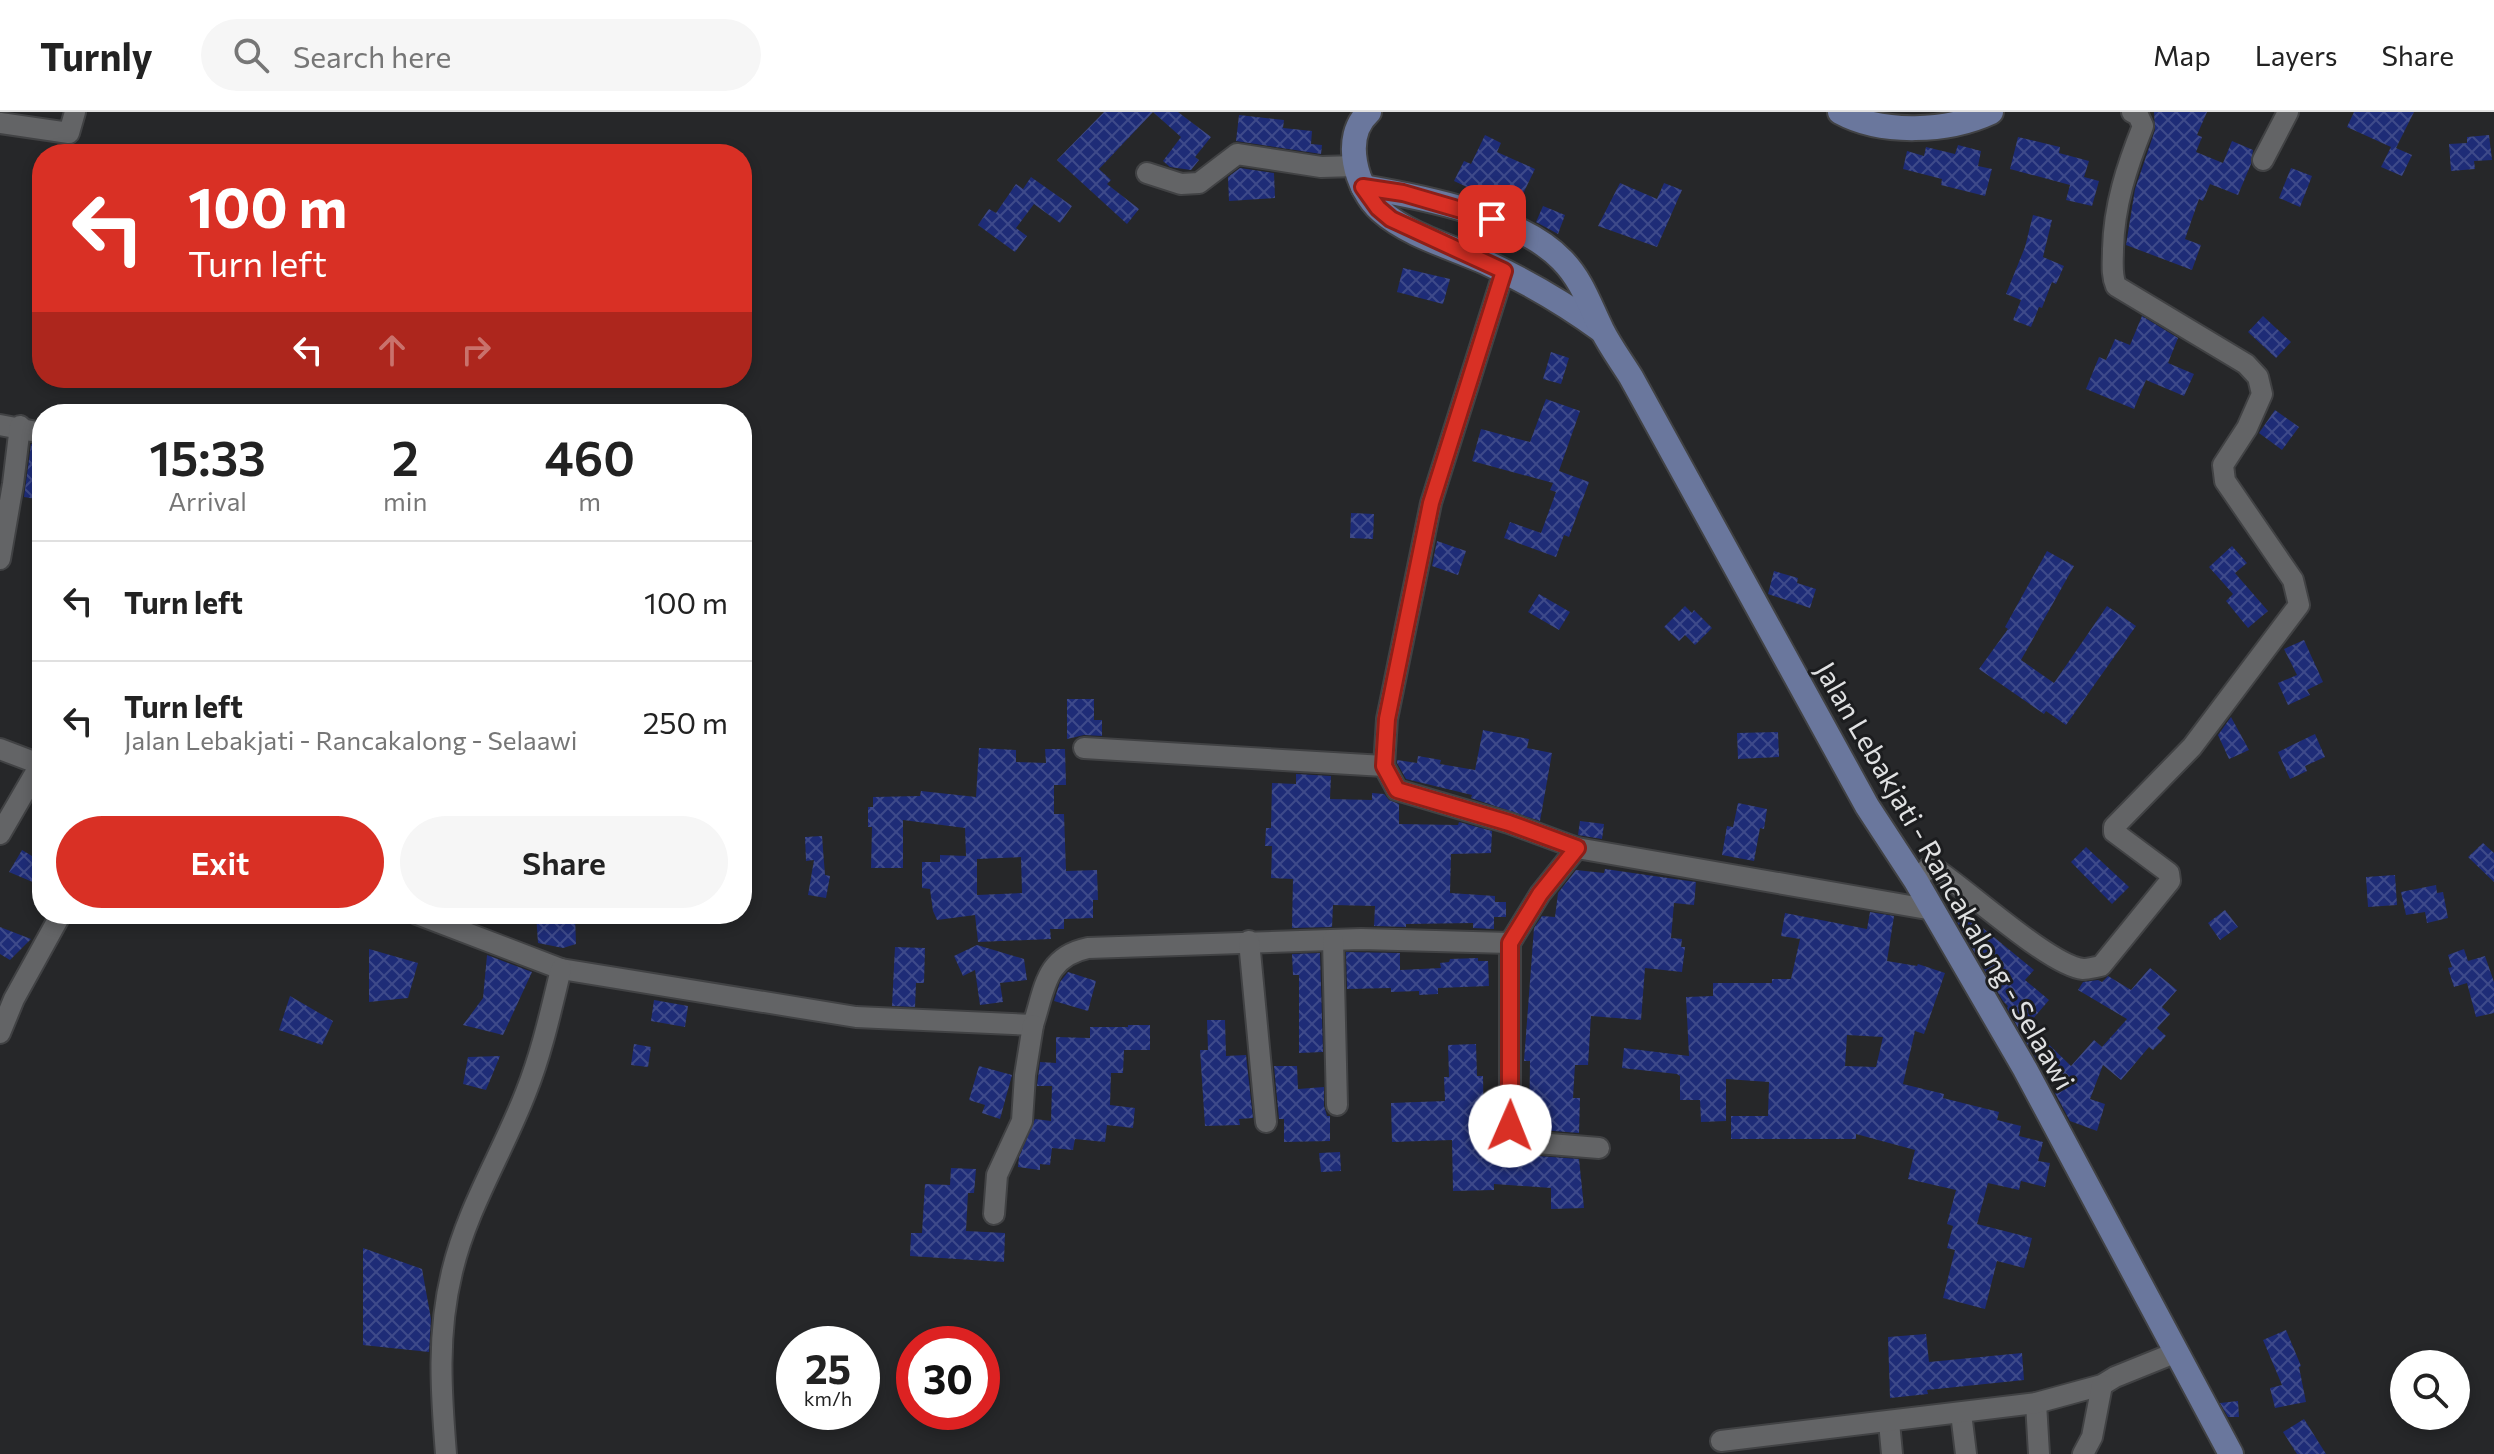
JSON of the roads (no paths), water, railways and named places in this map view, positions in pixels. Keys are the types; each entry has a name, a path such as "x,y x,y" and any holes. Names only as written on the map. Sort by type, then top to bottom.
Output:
{"main road":[{"path":"1360,176 1354,145 1357,129 1369,112"},
{"path":"1840,112 1858,122 1905,127 1970,121 1991,112"},
{"name":"Jalan Lebakjati - Rancakalong - Selaawi","path":"1360,176 1378,208 1391,219 1504,271 1562,302 1603,332"},
{"name":"Jalan Lebakjati - Rancakalong - Selaawi","path":"1360,176 1403,193 1492,219 1532,238 1562,260 1571,272 1860,793 1916,881 2060,1134 2231,1454"}],"street":[{"path":"0,123 69,133 75,112"},
{"path":"1916,881 1927,869 1934,868 2067,965 2083,969 2101,966 2170,881 2169,873 2114,832 2114,827 2192,747 2299,605 2297,591 2286,568 2225,481 2223,465 2247,428 2262,394 2258,377 2246,364 2116,286 2112,277 2114,222 2122,186 2143,126 2138,115 2132,112"},
{"path":"2263,160 2288,112"},
{"path":"1147,173 1181,184 1199,183 1237,154 1360,176"},
{"path":"1504,271 1431,503 1387,719 1384,766 1397,790 1509,823 1577,848 1933,910"},
{"path":"0,559 13,484 10,426 32,431"},
{"path":"1084,748 1384,766"},
{"path":"0,749 32,761"},
{"path":"0,834 32,780"},
{"path":"1577,848 1540,894 1510,943 1510,1126 1516,1138 1525,1142 1599,1148"},
{"path":"0,1033 7,995 54,924"},
{"path":"443,924 561,969 856,1017 1033,1025"},
{"path":"994,1214 997,1175 1022,1121 1033,1025 1053,967 1070,952 1088,948 1249,941 1361,939 1510,943"},
{"path":"1333,940 1337,1105"},
{"path":"1249,941 1266,1122"},
{"path":"446,1454 440,1354 452,1271 470,1214 526,1092 545,1037 561,969"},
{"path":"1721,1441 2036,1403 2102,1385 2177,1352"},
{"path":"2083,1454 2092,1437 2102,1385"},
{"path":"2036,1403 2039,1454"},
{"path":"1961,1413 1966,1454"},
{"path":"1889,1422 1892,1454"}]}
